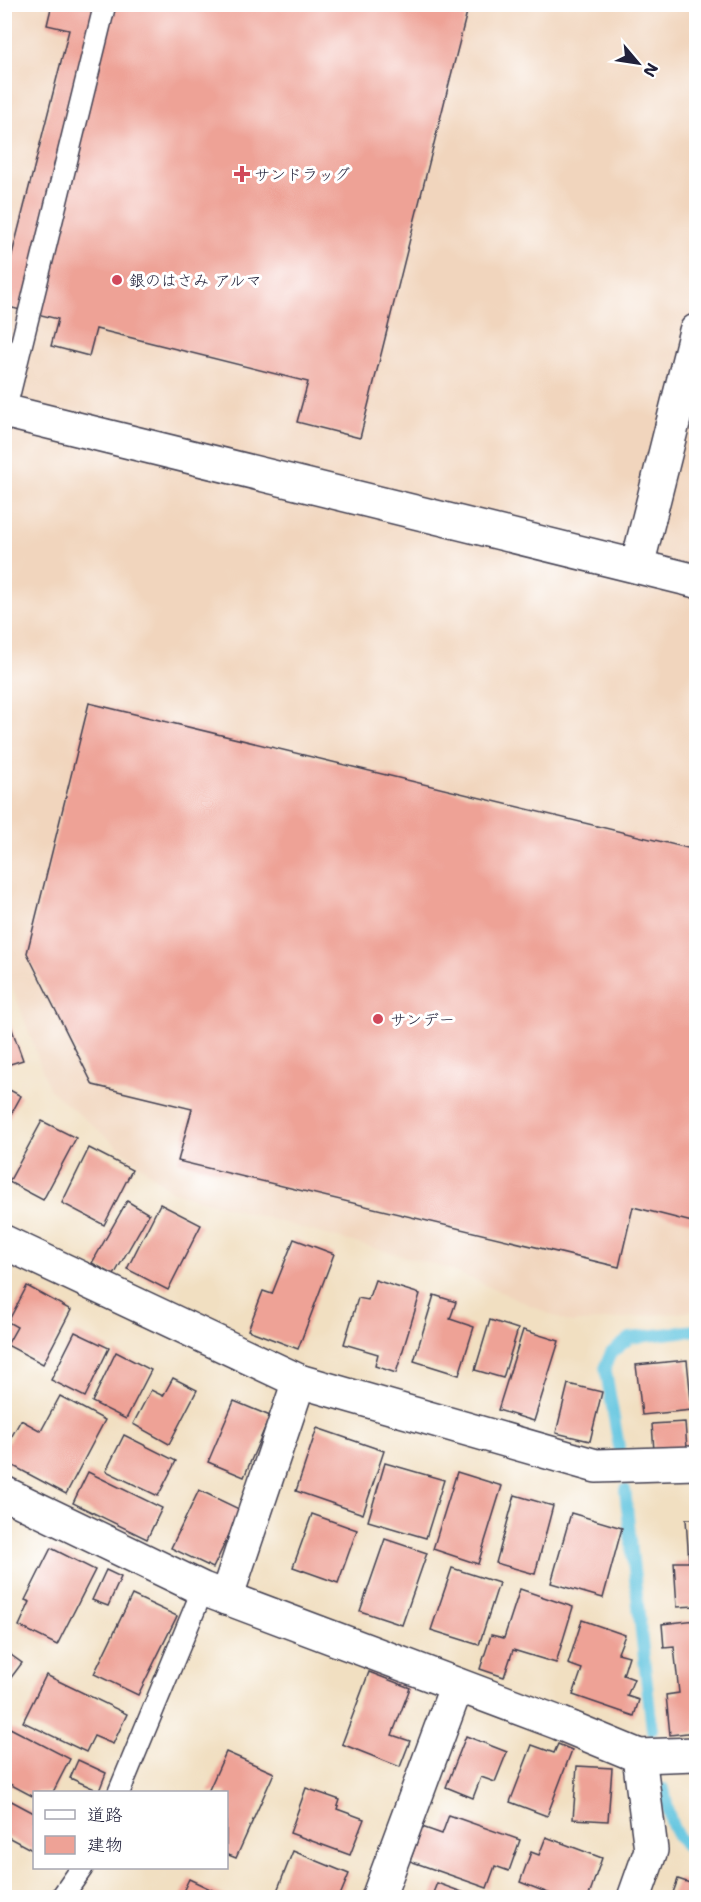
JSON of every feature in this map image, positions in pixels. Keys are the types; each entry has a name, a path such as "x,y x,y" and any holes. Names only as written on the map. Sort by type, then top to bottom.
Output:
{"street":[{"path":"637,567 696,331"},
{"path":"5,411 696,581"},
{"path":"4,1242 299,1381 596,1466 696,1463"},
{"path":"214,1593 299,1381"},
{"path":"4,1493 214,1593 559,1723 639,1756 696,1754"},
{"path":"378,1898 457,1685"},
{"path":"634,1898 651,1850 639,1756"}],"lane":[{"path":"5,411 105,4"},
{"path":"119,1791 214,1593"},
{"path":"62,1898 81,1869"}],"shaded area":[{"path":"4,5 696,5 696,1311 570,1323 449,1269 172,1192 49,1089 4,964"}],"building":[{"path":"52,4 469,4 360,438 297,422 308,382 96,329 89,356 51,346 58,319 4,306 4,286 69,30 47,25"},
{"name":"サンデー","path":"89,703 696,850 696,1223 633,1207 619,1267 178,1161 192,1109 93,1085 27,953"},
{"path":"4,1007 23,1060 4,1066"},
{"path":"4,1087 21,1096 4,1127"},
{"path":"42,1121 76,1138 43,1200 9,1182"},
{"path":"89,1148 132,1170 104,1225 62,1203"},
{"path":"127,1201 149,1214 114,1275 92,1263"},
{"path":"160,1204 201,1225 168,1290 127,1269"},
{"path":"294,1239 334,1254 298,1349 248,1330 263,1291 272,1294"},
{"path":"375,1280 420,1294 396,1373 375,1366 378,1354 344,1344 358,1298 368,1300"},
{"path":"27,1286 71,1310 43,1364 7,1345 17,1327 8,1322"},
{"path":"434,1295 456,1302 450,1319 474,1327 459,1375 414,1361"},
{"path":"490,1320 518,1329 503,1378 475,1370"},
{"path":"523,1330 559,1341 534,1421 498,1410"},
{"path":"75,1332 109,1348 85,1397 51,1380"},
{"path":"116,1352 151,1370 126,1419 92,1402"},
{"path":"687,1360 692,1410 642,1415 636,1365"},
{"path":"173,1378 197,1390 169,1444 133,1424 151,1390 163,1396"},
{"path":"568,1384 602,1392 590,1441 556,1433"},
{"path":"60,1396 105,1420 66,1494 4,1461 4,1450 21,1420 41,1431"},
{"path":"234,1401 270,1416 244,1477 208,1462"},
{"path":"685,1422 687,1448 654,1451 652,1424"},
{"path":"317,1428 384,1451 363,1514 296,1491"},
{"path":"124,1435 176,1461 158,1496 106,1471"},
{"path":"385,1463 444,1480 426,1538 368,1521"},
{"path":"88,1472 162,1508 147,1539 73,1503"},
{"path":"457,1472 502,1486 478,1564 433,1549"},
{"path":"199,1490 241,1510 213,1568 171,1548"},
{"path":"515,1495 553,1506 535,1574 496,1563"},
{"path":"571,1513 622,1528 603,1598 551,1583"},
{"path":"312,1514 357,1530 338,1583 293,1567"},
{"path":"686,1519 696,1519 696,1606 677,1607 674,1562 689,1562"},
{"path":"385,1539 427,1553 402,1625 360,1611"},
{"path":"51,1548 95,1570 57,1645 19,1626 30,1602 25,1600"},
{"path":"452,1568 499,1583 479,1645 431,1630"},
{"path":"106,1570 121,1577 108,1606 92,1600"},
{"path":"520,1589 573,1607 556,1663 513,1650 504,1677 480,1669 491,1635 504,1638"},
{"path":"132,1595 177,1616 138,1695 94,1674"},
{"path":"582,1620 625,1635 618,1653 629,1656 623,1675 634,1679 627,1696 639,1700 634,1716 573,1695 582,1669 568,1664"},
{"path":"696,1620 696,1732 670,1735 666,1695 679,1693 674,1647 664,1648 662,1624"},
{"path":"4,1650 22,1663 4,1687"},
{"path":"369,1672 410,1688 392,1735 410,1741 400,1767 342,1744"},
{"path":"46,1675 127,1714 113,1744 94,1736 86,1752 23,1722"},
{"path":"10,1728 70,1759 54,1791 33,1791 33,1796 4,1781 4,1738"},
{"path":"466,1736 507,1752 495,1782 481,1777 473,1798 446,1787"},
{"path":"558,1744 572,1750 547,1816 510,1802 532,1745 554,1753"},
{"path":"226,1752 274,1773 236,1858 228,1855 228,1791 208,1791"},
{"path":"78,1760 106,1773 99,1791 70,1778"},
{"path":"577,1766 612,1768 608,1821 573,1819"},
{"path":"306,1788 340,1800 337,1809 364,1819 350,1855 290,1833"},
{"path":"4,1797 33,1812 33,1850 4,1835"},
{"path":"449,1815 520,1840 509,1871 495,1866 487,1888 410,1861 422,1827 442,1834"},
{"path":"546,1837 602,1858 588,1898 561,1898 520,1882 531,1852 539,1855"},
{"path":"293,1851 349,1874 339,1898 280,1898 275,1896"},
{"path":"189,1879 229,1898 180,1898"},
{"path":"678,1879 696,1885 696,1898 671,1898"},
{"path":"437,1883 476,1897 431,1898"}],"waterway":[{"path":"619,1447 605,1366 611,1353 630,1338 696,1330"},
{"path":"625,1490 652,1729"},
{"path":"664,1789 676,1833 681,1841 696,1852"}],"place":[{"name":"サンドラッグ","path":"242,174"},
{"name":"銀のはさみ アルマ","path":"117,280"},
{"name":"サンデー","path":"378,1019"}]}
